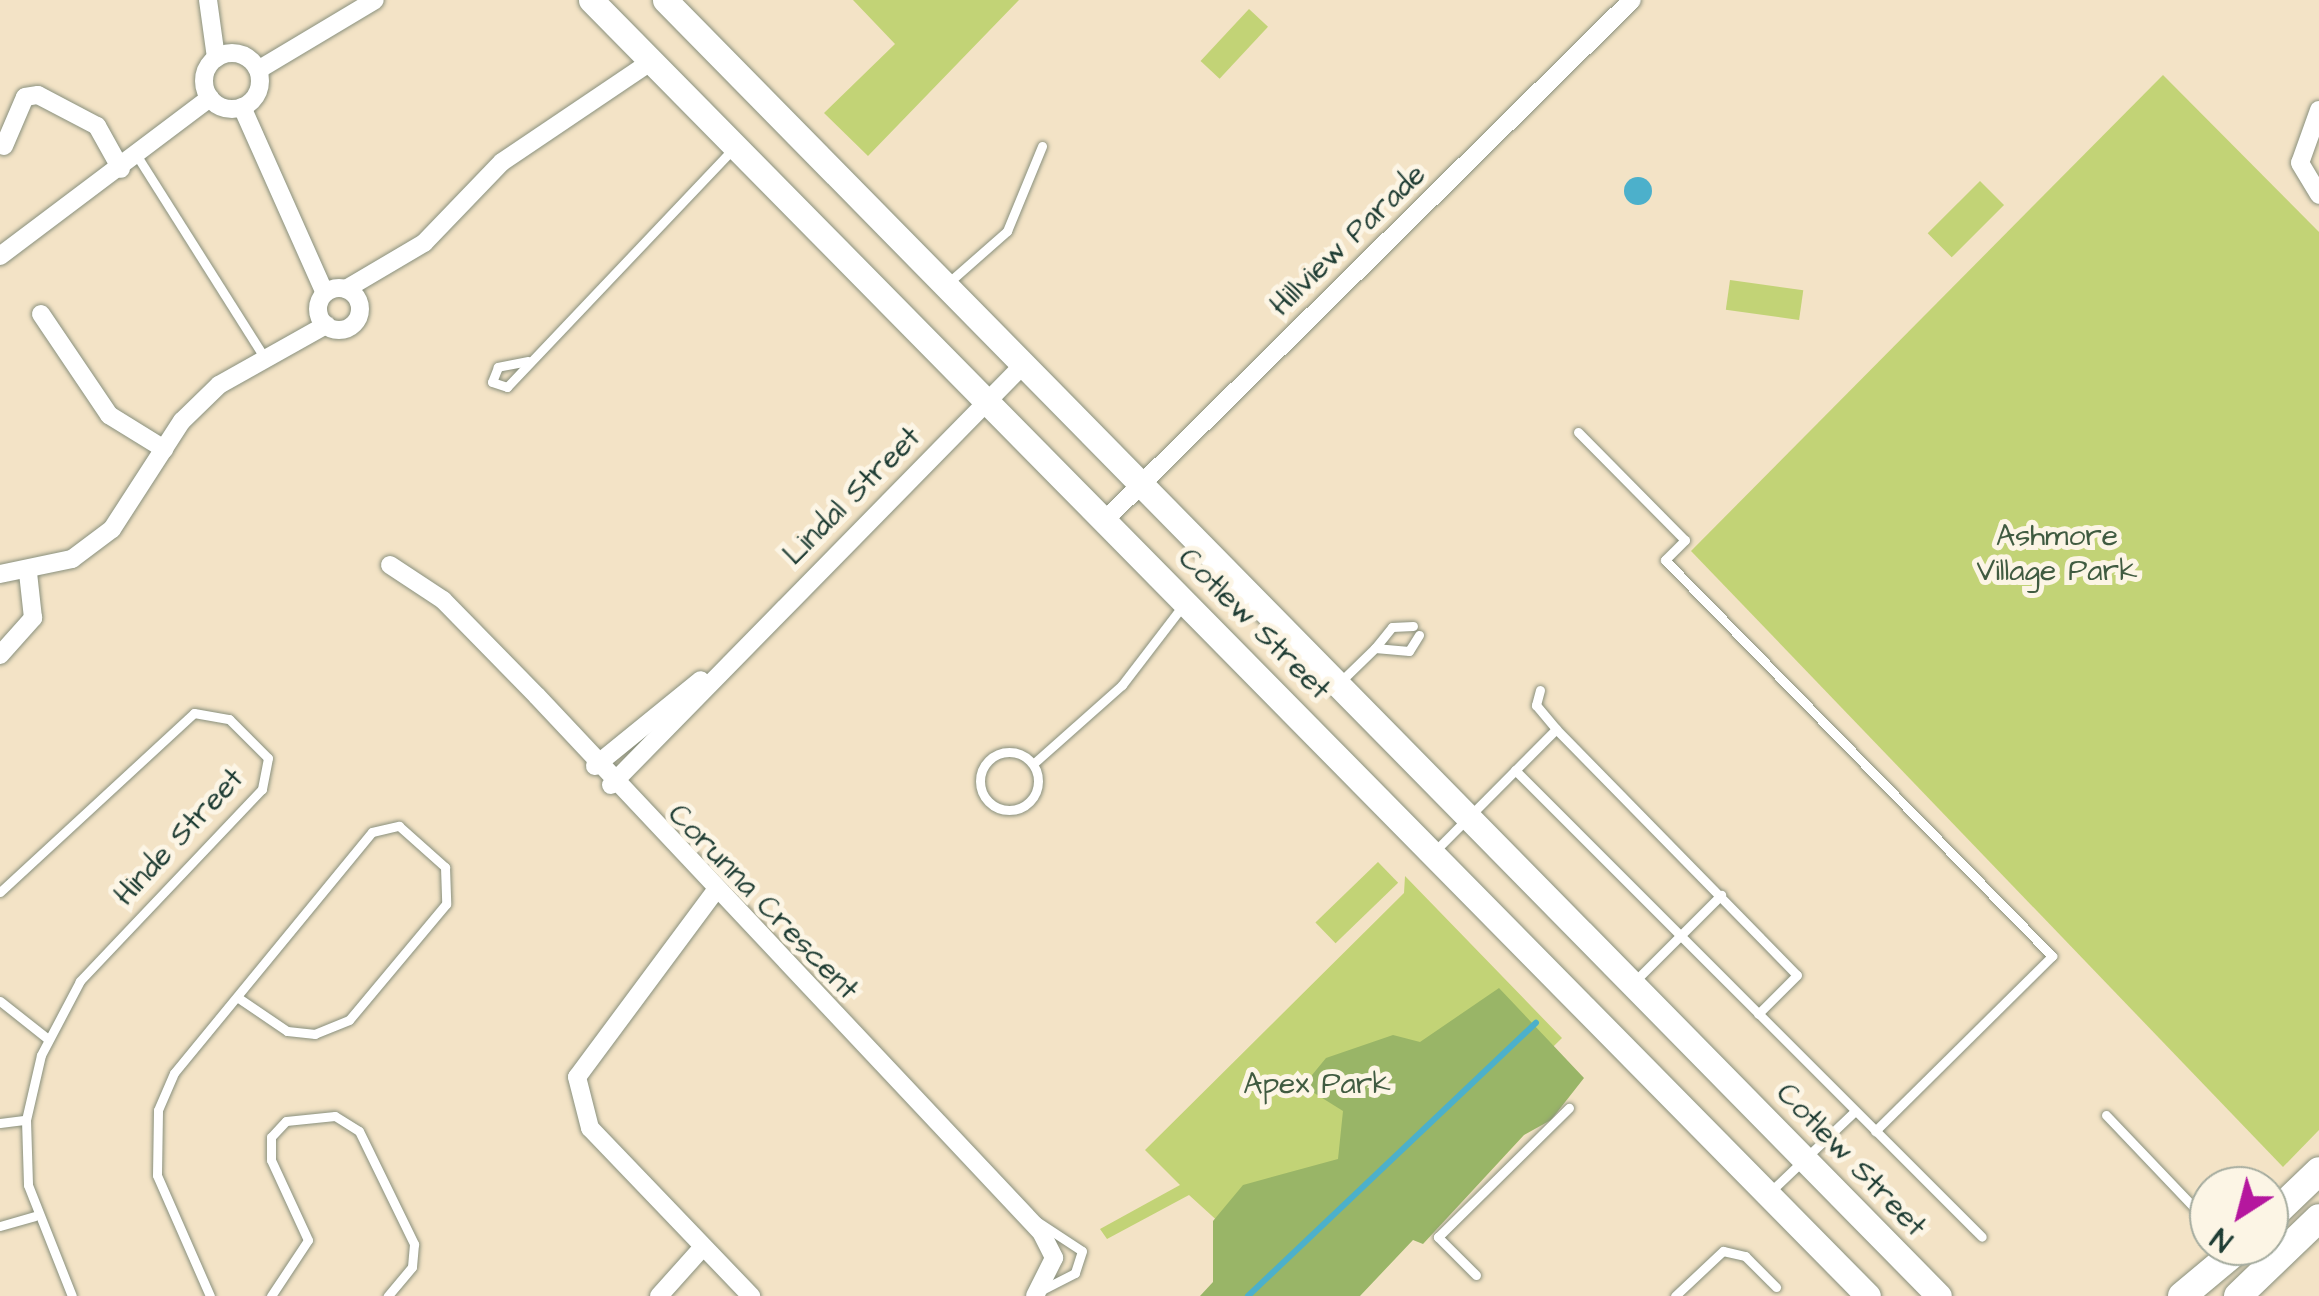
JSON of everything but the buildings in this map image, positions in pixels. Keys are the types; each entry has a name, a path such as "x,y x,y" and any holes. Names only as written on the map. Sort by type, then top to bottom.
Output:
{"main road":[{"name":"Cotlew Street","path":"665,0 1939,1296"},
{"name":"Cotlew Street","path":"597,2 1868,1296"},
{"path":"2289,1200 2319,1171"},
{"path":"2238,1296 2319,1218"},
{"path":"2182,1296 2216,1266"}],"street":[{"path":"208,0 216,58 204,78 210,98"},
{"path":"258,70 375,0"},
{"name":"Hillview Parade","path":"1105,520 1632,0"},
{"path":"216,58 244,56 258,70 258,90 242,107"},
{"path":"325,294 346,289 424,243 502,162 652,62"},
{"path":"4,146 25,97 38,95 97,126 121,169"},
{"path":"210,98 242,107"},
{"path":"0,256 121,169 210,98"},
{"path":"242,107 325,294 318,312 326,325"},
{"path":"2319,110 2300,162 2319,195"},
{"path":"0,574 28,573 72,559 112,529 164,449 219,384 326,325 356,320 360,305 346,289"},
{"path":"41,314 109,415 164,449"},
{"name":"Lindal Street","path":"611,785 721,665 1022,366"},
{"name":"Corunna Crescent","path":"390,565 443,600 713,894 1028,1218 1054,1258 1037,1294"},
{"path":"0,655 34,618 28,573"},
{"name":"Lindal Street","path":"595,766 721,665"},
{"path":"713,894 577,1077 590,1128 751,1296"},
{"path":"659,1296 702,1248"}],"lane":[{"path":"528,361 736,146"},
{"path":"946,286 1007,231 1042,146"},
{"path":"138,156 264,357"},
{"path":"1578,432 1686,540 1665,560 2052,956 1875,1131"},
{"path":"1033,764 1122,685 1186,602"},
{"path":"1338,684 1392,627 1416,631 1409,651 1375,648"},
{"path":"1540,690 1536,705 1556,728 1797,974 1758,1014"},
{"name":"Hinde Street","path":"0,892 194,713 229,719 268,758 262,789 94,964 48,1039 26,1120 35,1216 72,1296"},
{"path":"1435,852 1556,728"},
{"path":"1017,753 1033,764 1038,782 1028,804 1004,810 986,799 980,779 991,758 1017,753"},
{"path":"1516,770 1982,1237"},
{"path":"210,1296 157,1175 155,1132 174,1073 372,832 399,826 445,867 446,904 349,1020 315,1034 286,1031 237,997"},
{"path":"1633,983 1721,895"},
{"path":"0,1001 48,1039"},
{"path":"1476,1275 1438,1237 1568,1108"},
{"path":"1768,1194 1855,1111"},
{"path":"2106,1115 2189,1202"},
{"path":"271,1296 308,1240 271,1160 271,1137 286,1121 336,1116 359,1131 414,1244 412,1267 388,1296"},
{"path":"0,1123 26,1120"},
{"path":"0,1226 35,1216"},
{"path":"1028,1218 1072,1236 1082,1251 1075,1272 1037,1294"},
{"path":"1675,1296 1724,1251 1745,1256 1776,1287"}],"green space":[{"path":"853,0 1019,0 868,156 824,113 895,44"},
{"path":"1249,9 1268,27 1220,79 1201,61"},
{"name":"Ashmore Village Park","path":"2163,75 2319,232 2319,1130 2284,1166 2282,1166 1691,551"},
{"path":"1980,181 2004,205 1952,257 1928,233"},
{"path":"1730,280 1803,290 1799,320 1726,310"},
{"path":"1378,862 1398,883 1336,943 1315,922"},
{"name":"Apex Park","path":"1405,876 1562,1038 1300,1296 1189,1195 1107,1239 1100,1229 1180,1185 1145,1150 1404,893"},
{"path":"1499,988 1584,1078 1551,1120 1524,1135 1423,1244 1413,1240 1360,1296 1200,1296 1213,1282 1213,1221 1243,1185 1338,1159 1343,1111 1303,1086 1326,1058 1393,1035 1420,1042"}],"water":[{"path":"1638,177 1648,181 1652,191 1648,201 1638,205 1628,201 1624,191 1628,181"}],"waterway":[{"path":"1248,1296 1536,1023"}]}
